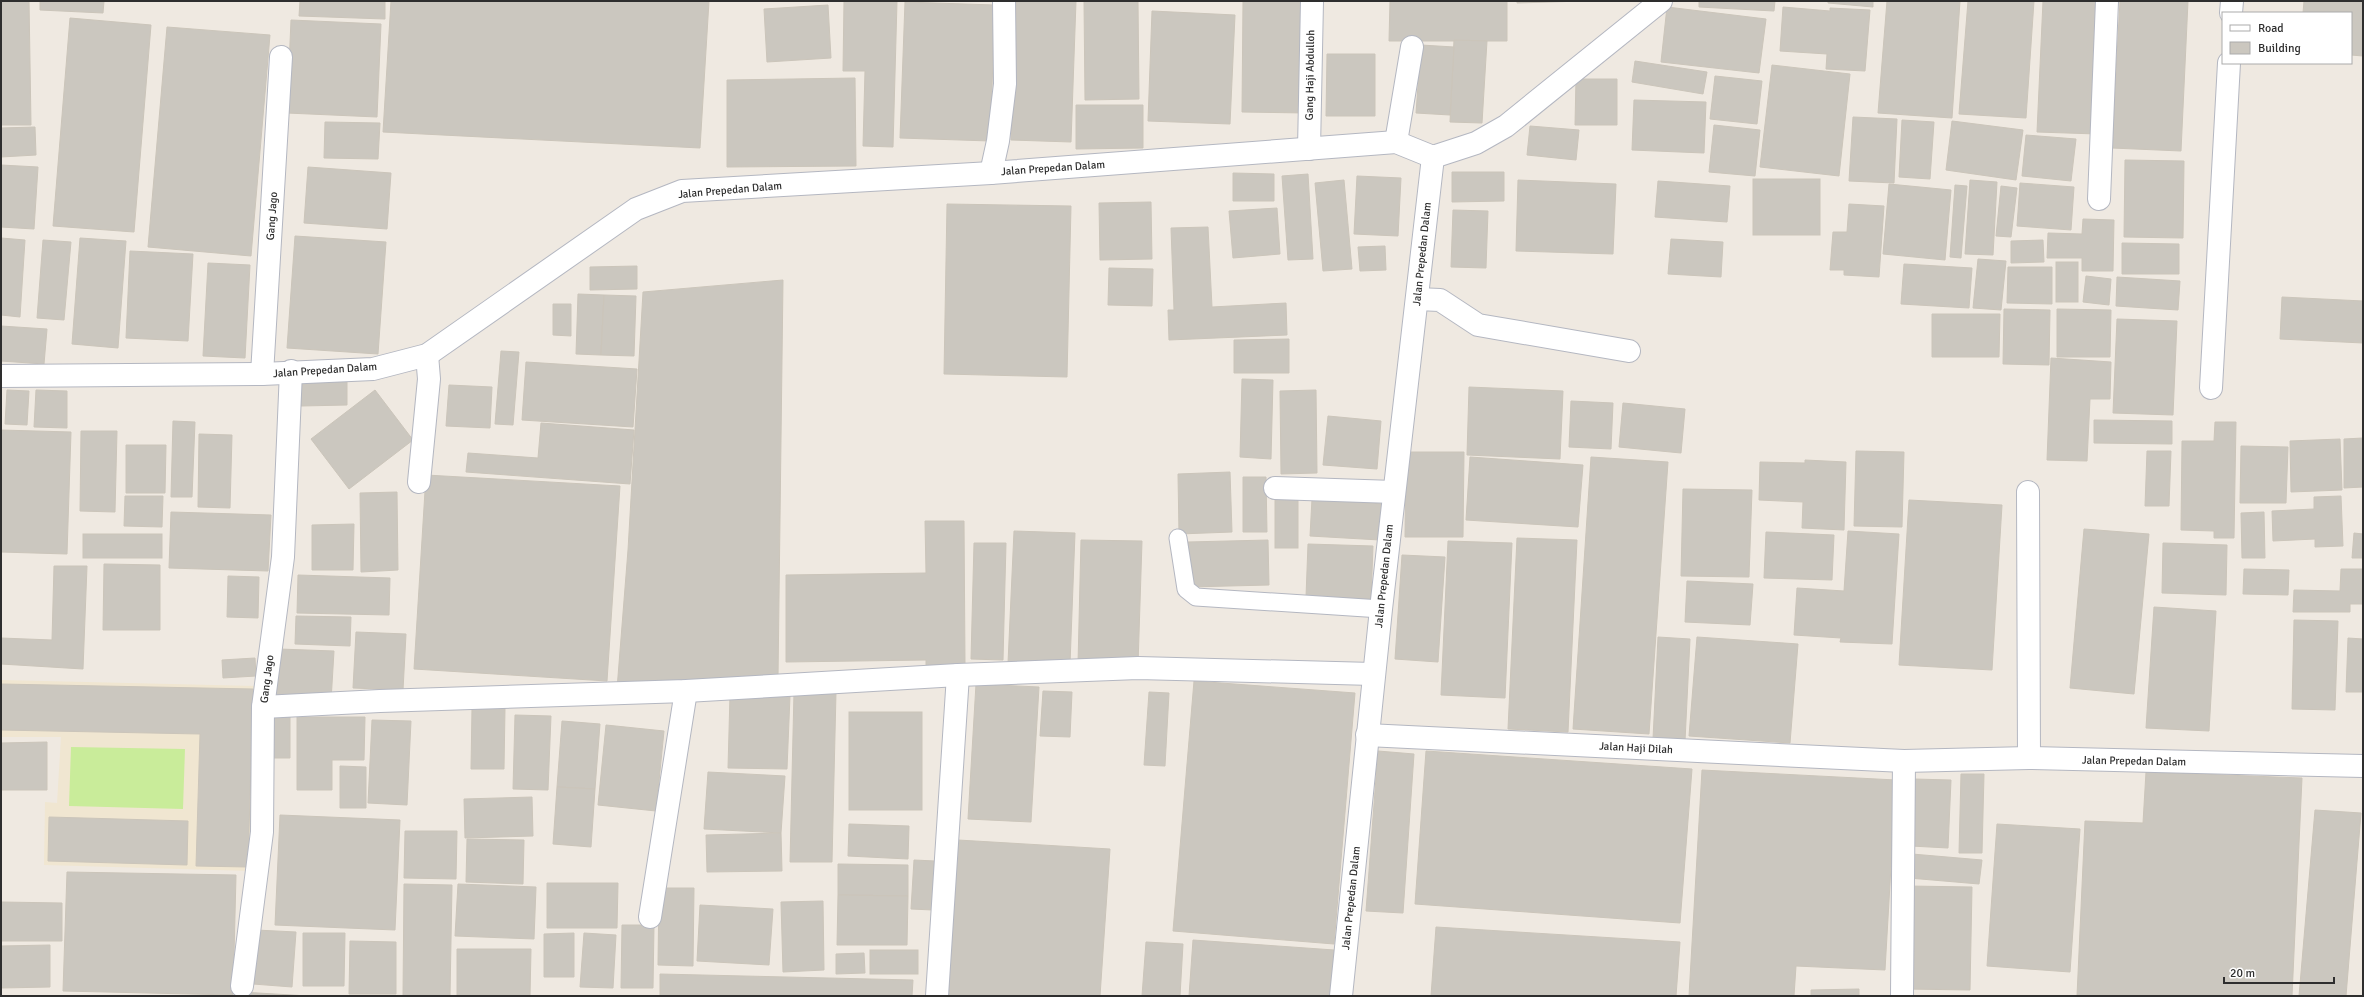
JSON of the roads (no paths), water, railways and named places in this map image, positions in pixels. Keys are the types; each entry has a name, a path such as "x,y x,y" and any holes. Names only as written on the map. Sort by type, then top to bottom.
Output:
{"street":[{"path":"991,173 998,141 1005,84 1004,1"},
{"name":"Gang Haji Abdulloh","path":"1309,149 1312,1"},
{"path":"1433,157 1476,143 1506,126 1660,1"},
{"path":"2099,199 2107,1"},
{"path":"2231,12 2232,1"},
{"path":"1396,142 1412,47"},
{"name":"Gang Jago","path":"262,374 281,57"},
{"path":"2211,388 2228,64"},
{"name":"Jalan Prepedan Dalam","path":"1,376 262,374 291,371 374,369 427,355 636,209 682,191 991,173 1396,142 1433,157 1367,735 1341,996"},
{"path":"1417,299 1440,300 1478,326 1628,351"},
{"path":"419,482 429,379 427,355"},
{"name":"Gang Jago","path":"242,986 262,832 263,707 283,557 291,371"},
{"path":"1275,488 1394,492"},
{"path":"2028,492 2030,758"},
{"path":"263,707 380,701 686,691 958,675 1138,668 1374,674"},
{"path":"937,996 958,675"},
{"path":"650,917 686,691"},
{"name":"Jalan Haji Dilah","path":"1367,735 1904,761"},
{"name":"Jalan Prepedan Dalam","path":"1904,761 2030,758 2363,766"},
{"path":"1902,996 1904,761"}],"lane":[{"path":"1178,538 1186,589 1196,597 1381,608"}]}
